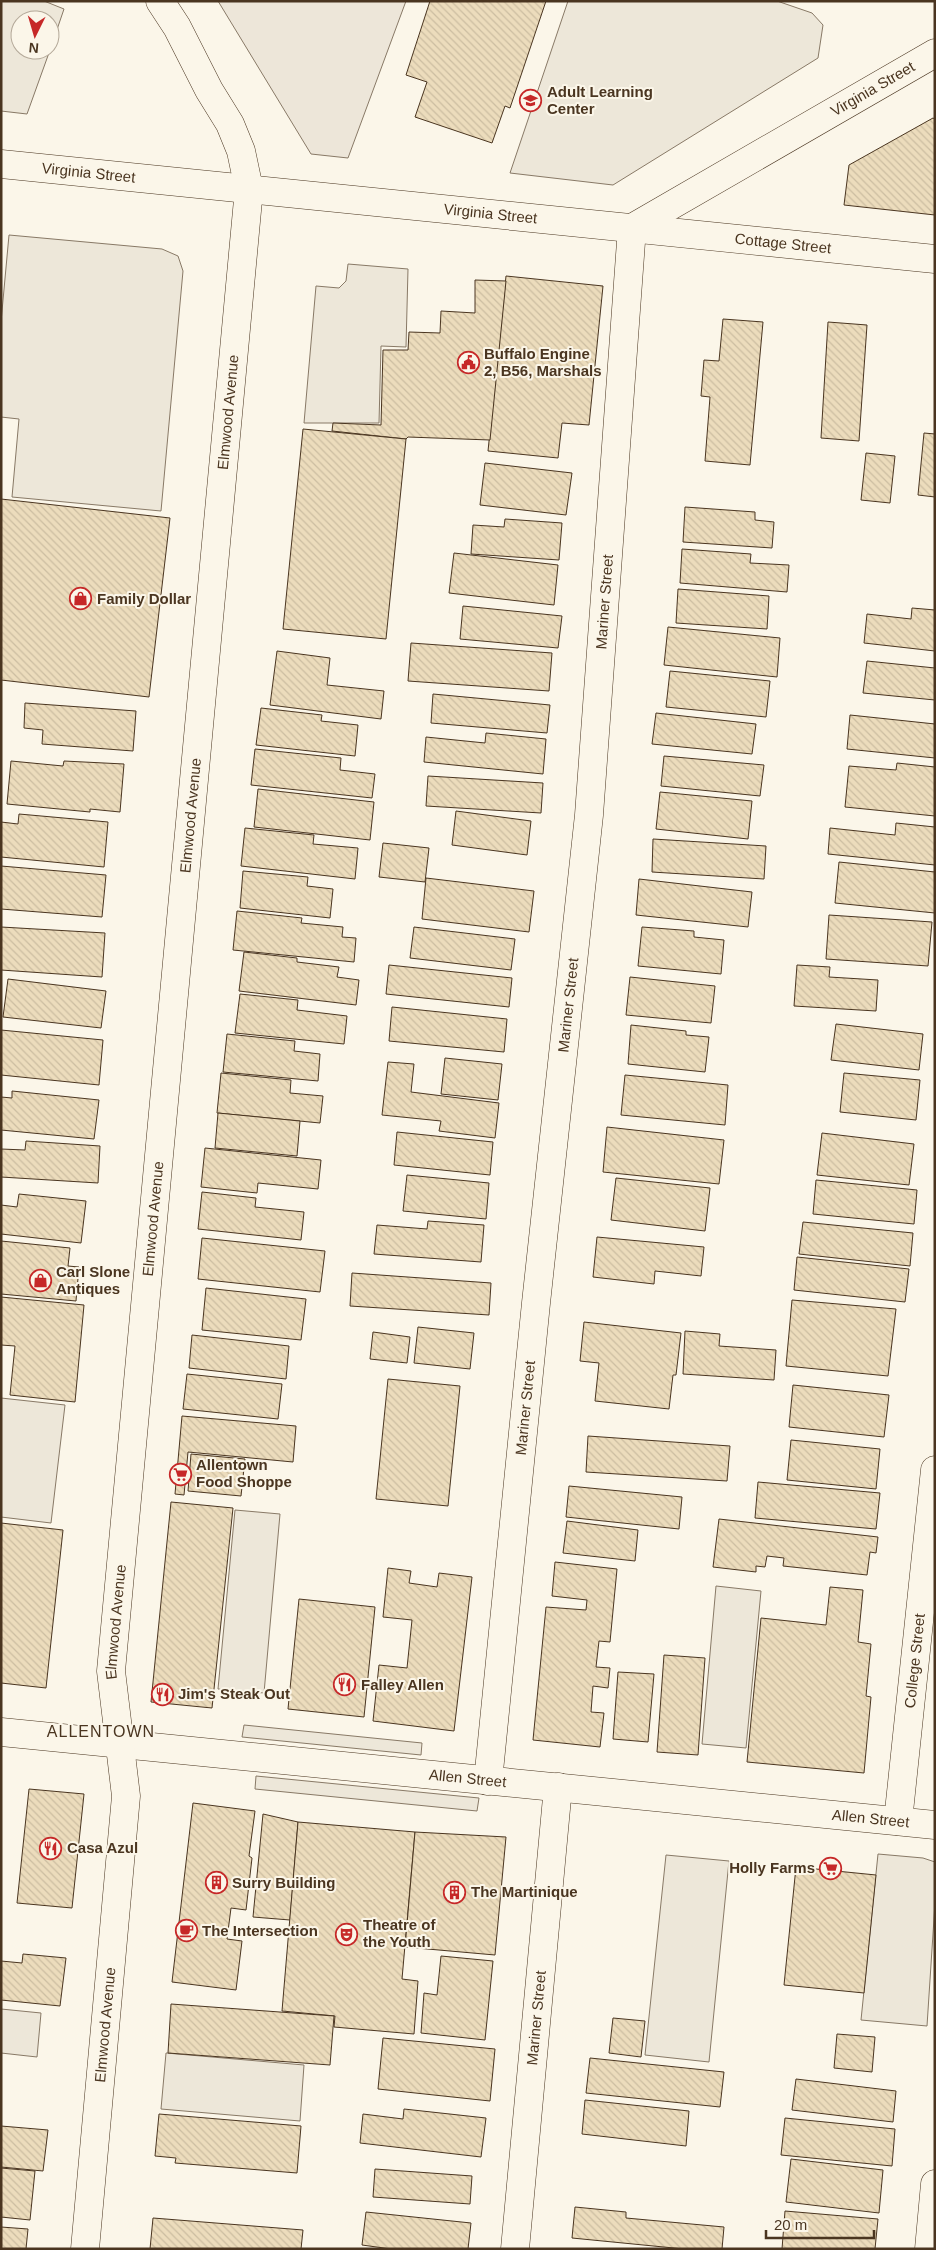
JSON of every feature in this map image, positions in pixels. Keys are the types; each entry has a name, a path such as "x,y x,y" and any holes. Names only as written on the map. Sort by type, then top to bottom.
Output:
{"street":[{"name":"Elmwood Avenue","path":"85,2249 126,1796 110,1671 249,189 241,151 230,124 209,90 177,27 160,1"},
{"name":"Virginia Street","path":"1,164 632,228 935,53"},
{"name":"Cottage Street","path":"632,228 935,259"},
{"name":"Mariner Street","path":"488,1780 537,1294 589,815 632,228"},
{"name":"College Street","path":"898,1821 935,1470"},
{"name":"Allen Street","path":"1,1732 935,1825"},
{"name":"Mariner Street","path":"515,2249 558,1787"},
{"path":"929,2249 935,2184"}],"shaded area":[{"path":"1,1 44,1 64,9 60,21 60,10 10,10 10,60 46,60 27,114 1,111"},
{"path":"218,1 406,1 348,158 311,154"},
{"path":"568,1 777,1 812,13 823,25 818,58 613,185 510,173"},
{"path":"9,235 162,249 178,256 183,271 161,511 12,497 19,419 1,417 1,322"},
{"path":"348,264 408,269 406,347 381,346 379,423 304,423 316,286 339,288 346,281"},
{"path":"1,1398 65,1405 51,1523 1,1517"},
{"path":"235,1510 280,1514 264,1693 218,1689"},
{"path":"716,1586 761,1591 746,1748 702,1744"},
{"path":"244,1725 422,1743 421,1755 242,1737"},
{"path":"256,1776 479,1798 477,1811 255,1789"},
{"path":"878,1854 923,1858 935,1862 935,1903 927,2026 861,2020"},
{"path":"666,1855 729,1861 709,2062 645,2055"},
{"path":"1,2009 41,2013 37,2057 1,2053"},
{"path":"166,2053 304,2065 300,2121 161,2109"}],"building":[{"name":"Adult Learning Center","path":"430,1 546,1 510,108 505,106 492,143 415,117 427,82 406,75"},
{"path":"933,118 935,119 935,215 844,205 849,165"},
{"path":"506,276 603,286 589,425 562,423 558,458 488,451"},
{"path":"475,280 506,281 490,440 408,437 406,439 332,431 333,423 381,425 383,350 408,350 409,332 440,333 441,311 475,313"},
{"path":"723,319 763,322 750,465 705,461 710,397 701,396 704,360 719,361"},
{"path":"828,322 867,325 859,441 821,438"},
{"path":"303,429 406,439 386,639 283,629"},
{"path":"924,433 935,434 935,497 918,495"},
{"path":"866,453 895,456 890,503 861,500"},
{"path":"485,463 572,473 566,515 480,505"},
{"name":"Family Dollar","path":"1,499 170,518 149,697 1,680"},
{"path":"685,507 755,512 755,520 774,522 772,548 683,542"},
{"path":"505,519 562,523 559,560 471,554 473,525 504,527"},
{"path":"682,549 751,554 750,563 789,565 787,592 680,583"},
{"path":"454,553 558,565 554,605 449,593"},
{"path":"678,589 769,596 767,629 676,623"},
{"path":"463,606 562,616 558,648 460,639"},
{"path":"912,608 935,610 935,651 864,643 867,614 911,619"},
{"path":"668,627 780,638 777,677 664,665"},
{"path":"411,643 552,653 549,691 408,681"},
{"path":"277,651 330,658 327,685 384,691 381,719 270,705"},
{"path":"867,661 935,668 935,700 863,693"},
{"path":"670,671 770,681 766,717 666,707"},
{"path":"433,694 550,705 547,733 431,723"},
{"path":"25,703 136,711 133,751 42,744 43,730 24,728"},
{"path":"261,708 322,715 321,721 358,725 355,756 256,745"},
{"path":"656,713 756,724 752,754 652,744"},
{"path":"850,715 935,724 935,758 847,749"},
{"path":"486,733 546,739 543,774 424,762 426,737 485,743"},
{"path":"255,749 341,758 340,770 375,774 372,798 251,785"},
{"path":"664,756 764,765 760,796 661,786"},
{"path":"11,761 63,766 64,761 124,764 120,812 90,809 90,812 7,804"},
{"path":"897,763 935,767 935,816 845,807 849,766 896,770"},
{"path":"428,776 543,783 541,813 426,806"},
{"path":"258,789 374,802 370,840 254,827"},
{"path":"660,792 752,801 748,839 656,829"},
{"path":"456,811 531,821 527,855 452,845"},
{"path":"19,814 108,822 104,867 1,857 1,822 18,824"},
{"path":"896,823 935,827 935,865 828,854 830,828 895,835"},
{"path":"245,828 314,835 313,844 358,848 355,879 241,866"},
{"path":"653,839 766,846 764,879 652,872"},
{"path":"383,843 429,848 425,882 379,877"},
{"path":"839,862 935,872 935,913 835,903"},
{"path":"1,866 106,875 102,917 1,909"},
{"path":"243,871 308,877 307,886 333,889 330,918 240,908"},
{"path":"426,878 534,891 529,932 422,919"},
{"path":"639,879 752,892 748,927 636,915"},
{"path":"237,911 302,918 301,923 343,927 342,937 356,938 354,962 233,950"},
{"path":"829,915 932,922 928,966 826,959"},
{"path":"1,927 105,933 102,977 1,970"},
{"path":"414,927 515,939 511,970 410,958"},
{"path":"642,927 694,931 694,937 724,940 721,974 638,966"},
{"path":"244,952 297,958 297,962 339,967 337,977 359,980 356,1005 239,991"},
{"path":"389,965 512,978 509,1007 386,994"},
{"path":"797,965 830,967 829,977 878,980 876,1011 794,1006"},
{"path":"630,977 715,986 711,1023 626,1015"},
{"path":"8,979 106,991 101,1028 3,1017"},
{"path":"240,994 298,1000 297,1010 347,1016 344,1044 235,1033"},
{"path":"392,1007 507,1019 504,1052 389,1041"},
{"path":"836,1024 923,1034 919,1070 831,1060"},
{"path":"631,1025 686,1031 686,1035 709,1037 705,1072 628,1064"},
{"path":"1,1030 103,1040 99,1085 1,1075"},
{"path":"227,1034 295,1041 294,1051 320,1054 318,1081 223,1072"},
{"path":"445,1058 502,1064 498,1100 441,1094"},
{"path":"388,1062 414,1064 411,1092 499,1103 495,1138 439,1131 441,1121 382,1115"},
{"path":"221,1073 291,1080 290,1093 323,1096 320,1123 217,1113"},
{"path":"844,1073 920,1080 916,1120 840,1112"},
{"path":"625,1075 728,1085 725,1125 621,1115"},
{"path":"12,1091 99,1100 94,1139 1,1130 1,1097 12,1098"},
{"path":"218,1113 300,1121 297,1156 215,1148"},
{"path":"607,1127 724,1140 719,1184 603,1172"},
{"path":"397,1132 493,1142 490,1175 394,1165"},
{"path":"822,1133 914,1144 909,1185 817,1175"},
{"path":"26,1141 100,1146 98,1183 1,1177 1,1149 25,1150"},
{"path":"205,1148 321,1160 318,1189 258,1183 257,1193 201,1187"},
{"path":"407,1175 489,1183 486,1219 403,1211"},
{"path":"616,1178 710,1188 705,1231 611,1220"},
{"path":"816,1180 917,1190 914,1224 813,1214"},
{"path":"202,1192 256,1198 255,1207 304,1212 301,1240 198,1229"},
{"path":"19,1194 86,1201 81,1243 1,1234 1,1205 17,1207"},
{"path":"428,1221 484,1225 481,1262 374,1254 377,1225 427,1229"},
{"path":"803,1222 913,1233 910,1266 799,1254"},
{"path":"597,1237 704,1247 701,1276 655,1271 654,1284 593,1277"},
{"path":"202,1238 325,1251 320,1292 198,1279"},
{"name":"Carl Slone Antiques","path":"1,1241 70,1248 68,1266 79,1267 76,1301 1,1294"},
{"path":"797,1257 909,1269 905,1302 794,1290"},
{"path":"352,1273 491,1283 489,1315 350,1306"},
{"path":"206,1288 306,1299 301,1340 202,1330"},
{"path":"1,1297 84,1305 75,1402 10,1395 15,1346 1,1345"},
{"path":"792,1300 896,1309 888,1376 786,1366"},
{"path":"584,1322 681,1333 676,1375 673,1375 669,1409 595,1401 599,1363 580,1361"},
{"path":"418,1327 474,1333 470,1369 414,1363"},
{"path":"685,1331 720,1334 719,1346 776,1350 774,1380 683,1374"},
{"path":"373,1332 410,1337 407,1363 370,1359"},
{"path":"192,1335 289,1346 286,1379 189,1368"},
{"path":"187,1374 282,1384 278,1419 183,1409"},
{"path":"388,1379 460,1386 448,1506 376,1499"},
{"path":"793,1385 889,1395 884,1437 789,1427"},
{"path":"182,1416 296,1426 293,1462 188,1452 184,1495 175,1494"},
{"path":"588,1436 730,1446 727,1481 586,1472"},
{"path":"791,1440 880,1449 876,1489 787,1480"},
{"path":"191,1454 245,1459 241,1496 188,1491"},
{"path":"758,1482 880,1493 876,1529 755,1518"},
{"path":"569,1486 682,1497 679,1529 566,1517"},
{"path":"171,1502 233,1508 212,1708 151,1702"},
{"path":"719,1519 878,1537 876,1553 870,1552 867,1575 783,1566 784,1558 767,1556 765,1567 756,1566 756,1572 713,1567"},
{"path":"567,1521 638,1530 635,1561 563,1553"},
{"path":"1,1523 63,1530 46,1688 1,1683"},
{"path":"555,1562 617,1569 610,1642 599,1641 596,1667 610,1668 608,1688 593,1686 591,1712 604,1713 600,1747 533,1740 546,1607 586,1610 587,1600 552,1596"},
{"path":"388,1568 411,1571 409,1583 437,1587 439,1573 472,1577 454,1731 373,1721 379,1665 407,1668 412,1620 383,1617"},
{"path":"830,1587 863,1590 858,1642 871,1644 866,1696 871,1697 864,1773 747,1762 761,1618 826,1625"},
{"path":"299,1599 375,1607 364,1717 288,1709"},
{"path":"664,1655 705,1658 698,1755 657,1752"},
{"path":"618,1672 654,1674 648,1742 613,1739"},
{"name":"Casa Azul","path":"29,1789 84,1794 72,1908 17,1903"},
{"name":"Surry Building","path":"193,1803 255,1811 249,1856 252,1858 246,1910 231,1908 227,1939 242,1941 236,1990 172,1982"},
{"path":"263,1814 298,1822 290,1920 253,1917"},
{"name":"Theatre of the Youth","path":"298,1822 415,1832 402,1979 418,1981 414,2034 334,2027 335,2016 282,2011"},
{"name":"The Martinique","path":"415,1832 506,1837 495,1955 405,1947"},
{"path":"796,1867 876,1875 864,1993 784,1985"},
{"path":"23,1954 66,1958 60,2006 1,2000 1,1961 22,1963"},
{"path":"441,1956 493,1961 485,2040 421,2033 424,1993 437,1995"},
{"path":"171,2004 334,2016 330,2065 168,2053"},
{"path":"613,2018 645,2021 641,2057 609,2053"},
{"path":"837,2034 875,2037 872,2072 834,2068"},
{"path":"383,2038 495,2049 490,2101 378,2089"},
{"path":"590,2058 724,2072 720,2107 586,2093"},
{"path":"796,2079 896,2091 893,2122 792,2110"},
{"path":"585,2100 689,2111 686,2146 582,2134"},
{"path":"404,2109 486,2118 481,2157 360,2143 363,2114 403,2119"},
{"path":"159,2114 301,2126 297,2173 175,2163 176,2158 155,2156"},
{"path":"785,2118 895,2129 892,2166 781,2155"},
{"path":"1,2126 48,2130 43,2171 1,2167"},
{"path":"791,2159 883,2170 879,2213 786,2202"},
{"path":"1,2168 35,2171 30,2220 1,2217"},
{"path":"375,2169 472,2176 470,2204 373,2197"},
{"path":"575,2207 626,2212 626,2218 724,2227 722,2249 684,2249 572,2238"},
{"path":"785,2211 878,2219 875,2249 782,2249"},
{"path":"366,2212 471,2223 468,2249 391,2249 362,2245"},
{"path":"153,2218 303,2230 301,2249 150,2249"},
{"path":"1,2227 28,2229 26,2249 1,2249"}],"place":[{"name":"Adult Learning Center","path":"531,101"},
{"name":"Buffalo Engine 2, B56, Marshals","path":"468,363"},
{"name":"Family Dollar","path":"81,599"},
{"name":"Carl Slone Antiques","path":"40,1281"},
{"name":"Allentown Food Shoppe","path":"180,1474"},
{"name":"Falley Allen","path":"345,1685"},
{"name":"Jim's Steak Out","path":"162,1694"},
{"name":"Casa Azul","path":"51,1848"},
{"name":"Holly Farms","path":"831,1868"},
{"name":"Surry Building","path":"216,1883"},
{"name":"The Martinique","path":"455,1892"},
{"name":"The Intersection","path":"186,1931"},
{"name":"Theatre of the Youth","path":"347,1934"}],"district":[{"name":"ALLENTOWN","path":"101,1731"}]}
